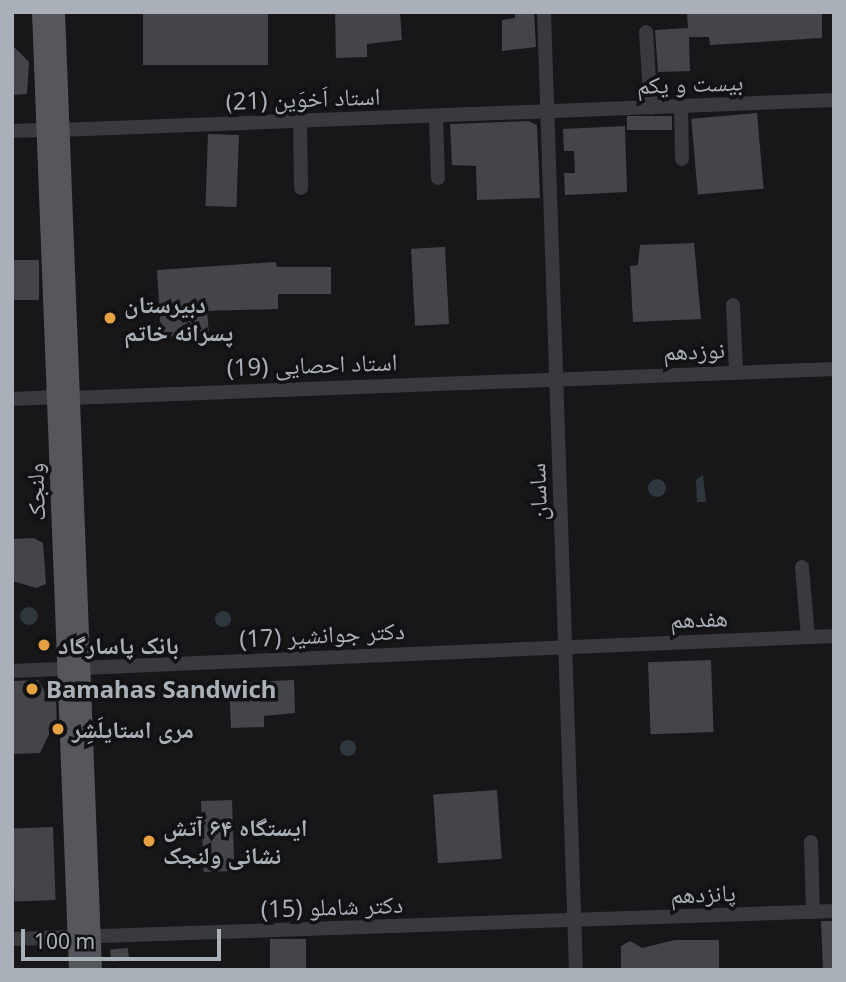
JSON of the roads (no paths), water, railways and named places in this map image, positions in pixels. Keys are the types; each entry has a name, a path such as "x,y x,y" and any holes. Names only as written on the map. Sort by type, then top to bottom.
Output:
{"main road":[{"name":"ولنجک","path":"41,12 53,130"},
{"name":"ولنجک","path":"56,12 53,130 84,937 78,970"},
{"name":"ولنجک","path":"84,937 93,970"}],"street":[{"name":"ساسان","path":"544,12 576,970"},
{"path":"646,32 651,108"},
{"name":"بیست و یکم","path":"547,112 834,100"},
{"path":"681,107 682,159"},
{"name":"استاد اَخوَين (21)","path":"12,131 547,112"},
{"path":"436,116 438,178"},
{"path":"300,121 302,188"},
{"path":"733,305 736,372"},
{"name":"نوزدهم","path":"556,377 834,369"},
{"name":"استاد احصایی (19)","path":"12,399 556,377"},
{"path":"802,567 807,637"},
{"name":"هفدهم","path":"565,645 834,636"},
{"name":"دکتر جوانشیر (17)","path":"12,671 565,645"},
{"path":"811,842 813,912"},
{"name":"پانزدهم","path":"575,920 834,911"},
{"name":"دکتر شاملو (15)","path":"12,939 575,920"}],"place":[{"name":"دبیرستان پسرانه خاتم","path":"110,318"},
{"name":"بانک پاسارگاد","path":"44,645"},
{"name":"Bamahas Sandwich","path":"32,689"},
{"name":"مری استایلَشِر","path":"58,729"},
{"name":"ایستگاه ۶۴ آتش نشانی ولنجک","path":"149,841"}]}
